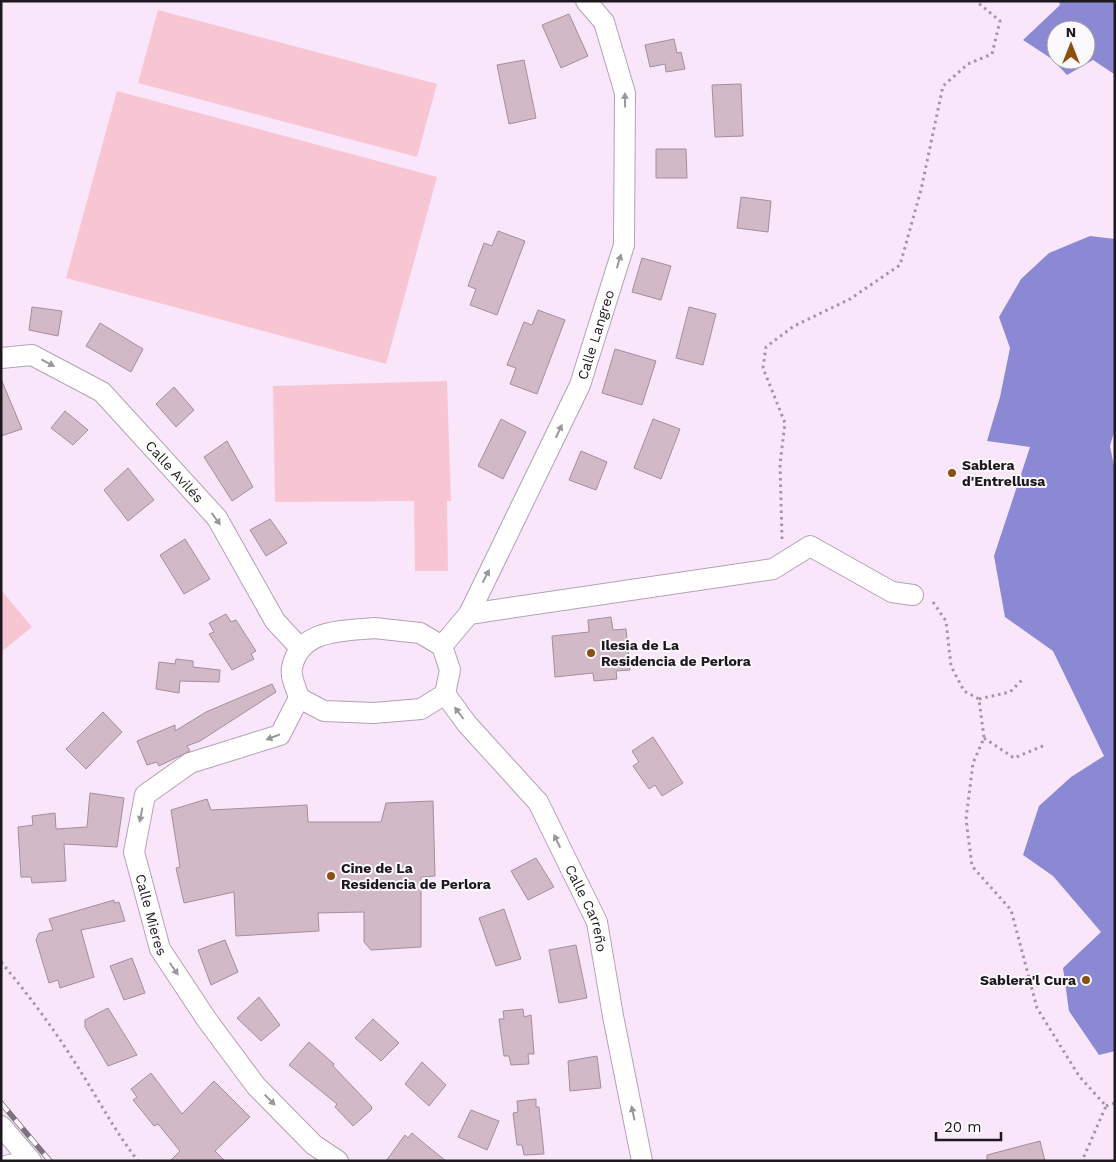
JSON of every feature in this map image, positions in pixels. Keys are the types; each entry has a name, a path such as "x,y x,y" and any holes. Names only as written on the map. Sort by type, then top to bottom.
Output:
{"street":[{"name":"Calle Langreo","path":"442,646 469,614 580,385 624,245 625,93 604,22 586,1"},
{"name":"Calle Avilés","path":"1,358 32,354 102,392 217,518 275,621 300,648"},
{"path":"469,614 773,569 810,546 892,592 913,595"},
{"path":"374,628 420,633 442,646 450,670 444,694 421,708 374,713 324,711 299,698 291,670 300,648 322,633 374,628"},
{"name":"Calle Carreño","path":"444,694 467,724 538,802 597,922 612,1016 642,1161"},
{"name":"Calle Mieres","path":"299,698 280,735 190,763 146,795 134,852 160,949 256,1086 314,1144 338,1161"},
{"path":"1,1126 29,1158"}],"lane":[{"path":"5,1161 29,1158"}],"path":[{"path":"789,559 782,539 780,464 786,422 763,368 766,347 794,326 850,299 900,265 921,190 943,86 968,64 992,54 1000,21 976,1"},
{"path":"913,595 923,588 946,621 951,666 964,691 980,699 1010,692 1023,678"},
{"path":"980,699 984,738 973,764 966,819 972,866 1011,910 1037,1008 1079,1076 1106,1106"},
{"path":"984,738 1014,758 1045,745"},
{"path":"1,962 36,1002 84,1077 117,1135 138,1161"},
{"path":"1082,1161 1106,1106 1115,1103"}],"shaded area":[{"path":"1059,1 1115,1 1114,74 1096,62 1096,20 1046,20 1046,55 1023,40 1060,5"},
{"path":"158,10 437,84 417,157 138,83"},
{"path":"1062,70 1076,70 1067,75"},
{"path":"117,91 437,177 386,364 66,278"},
{"path":"1090,236 1115,239 1115,429 1110,446 1115,471 1115,1051 1099,1055 1069,1011 1063,968 1101,932 1053,876 1023,855 1039,806 1071,777 1104,756 1053,651 1005,617 994,556 1030,447 987,441 1000,397 1010,348 999,317 1021,279 1049,253"},
{"path":"447,381 451,501 447,501 448,571 415,571 414,501 275,502 273,386"},
{"path":"1,590 32,627 1,652"}],"building":[{"path":"569,14 588,56 561,68 542,25"},
{"path":"674,39 677,53 681,52 685,69 666,72 665,64 650,67 645,45"},
{"path":"524,60 536,118 509,124 497,65"},
{"path":"741,84 743,136 715,137 712,85"},
{"path":"656,149 686,149 687,178 656,178"},
{"path":"741,197 771,201 768,232 737,228"},
{"path":"498,231 525,241 497,315 470,305 476,289 468,286 484,243 492,246"},
{"path":"642,258 671,266 661,300 632,292"},
{"path":"32,307 62,311 58,336 29,330"},
{"path":"689,307 716,314 703,365 676,358"},
{"path":"538,310 565,320 537,394 510,384 516,368 507,365 524,322 532,325"},
{"path":"100,323 143,349 131,372 86,346"},
{"path":"615,349 656,361 642,405 602,393"},
{"path":"1,379 22,429 1,436"},
{"path":"174,387 194,410 176,427 156,404"},
{"path":"65,411 88,430 73,445 51,428"},
{"path":"501,419 526,432 503,479 478,466"},
{"path":"653,419 680,429 661,479 634,468"},
{"path":"227,441 253,487 232,501 204,457"},
{"path":"581,451 607,462 596,490 569,480"},
{"path":"128,468 154,500 128,521 104,490"},
{"path":"270,519 287,543 266,556 250,530"},
{"path":"185,539 210,579 184,594 160,555"},
{"path":"226,614 231,622 236,620 256,651 251,654 254,659 232,670 209,634 214,632 209,623"},
{"name":"Ilesia de La Residencia de Perlora","path":"611,617 613,630 626,629 630,670 616,671 617,679 594,681 593,673 555,677 552,636 589,632 588,620"},
{"path":"176,659 193,661 193,667 220,670 219,682 180,681 179,693 156,689 159,662 175,664"},
{"path":"272,684 276,692 200,741 187,746 190,751 159,766 157,762 147,765 137,741 175,725 175,731 206,712"},
{"path":"103,712 122,732 86,769 66,749"},
{"path":"653,737 683,783 662,796 655,785 649,789 633,766 639,762 632,751"},
{"path":"90,793 124,798 117,847 64,844 66,881 32,883 31,877 21,877 18,827 33,825 32,816 55,813 56,829 87,827"},
{"name":"Cine de La Residencia de Perlora","path":"207,799 211,810 307,805 308,822 381,822 386,803 433,801 435,876 421,877 421,947 371,950 364,942 364,912 318,913 319,931 236,936 234,892 184,903 176,868 180,867 171,810"},
{"path":"536,858 554,887 528,900 511,871"},
{"path":"114,900 114,903 119,902 125,921 81,930 94,977 60,988 58,980 49,983 36,940 39,933 53,930 49,919"},
{"path":"504,909 521,959 496,966 479,918"},
{"path":"225,940 238,972 211,985 198,950"},
{"path":"576,945 587,998 559,1003 549,950"},
{"path":"132,958 145,993 124,1000 110,966"},
{"path":"259,997 280,1025 261,1041 237,1018"},
{"path":"108,1008 137,1055 108,1066 85,1027 85,1020"},
{"path":"523,1009 524,1017 531,1015 534,1054 528,1054 529,1064 511,1065 509,1056 504,1056 499,1019 504,1019 503,1011"},
{"path":"373,1019 399,1043 381,1061 355,1038"},
{"path":"309,1042 334,1064 333,1066 372,1107 353,1126 335,1107 337,1104 289,1065"},
{"path":"597,1056 601,1088 570,1091 568,1061"},
{"path":"422,1062 446,1085 429,1106 405,1084"},
{"path":"151,1073 182,1114 214,1081 250,1117 215,1151 225,1161 170,1161 180,1151 158,1124 154,1126 133,1100 137,1097 131,1089"},
{"path":"536,1099 536,1107 539,1107 544,1154 524,1155 522,1145 517,1145 513,1113 518,1112 517,1101"},
{"path":"471,1110 499,1121 487,1150 458,1137"},
{"path":"412,1133 446,1161 386,1161 405,1135 408,1138"},
{"path":"1040,1141 1045,1161 987,1161 987,1155"}],"railway":[{"path":"1,1103 50,1161"}],"place":[{"name":"Sablera d'Entrellusa","path":"952,473"},
{"name":"Ilesia de La Residencia de Perlora","path":"591,653"},
{"name":"Cine de La Residencia de Perlora","path":"331,876"},
{"name":"Sablera'l Cura","path":"1086,980"}]}
